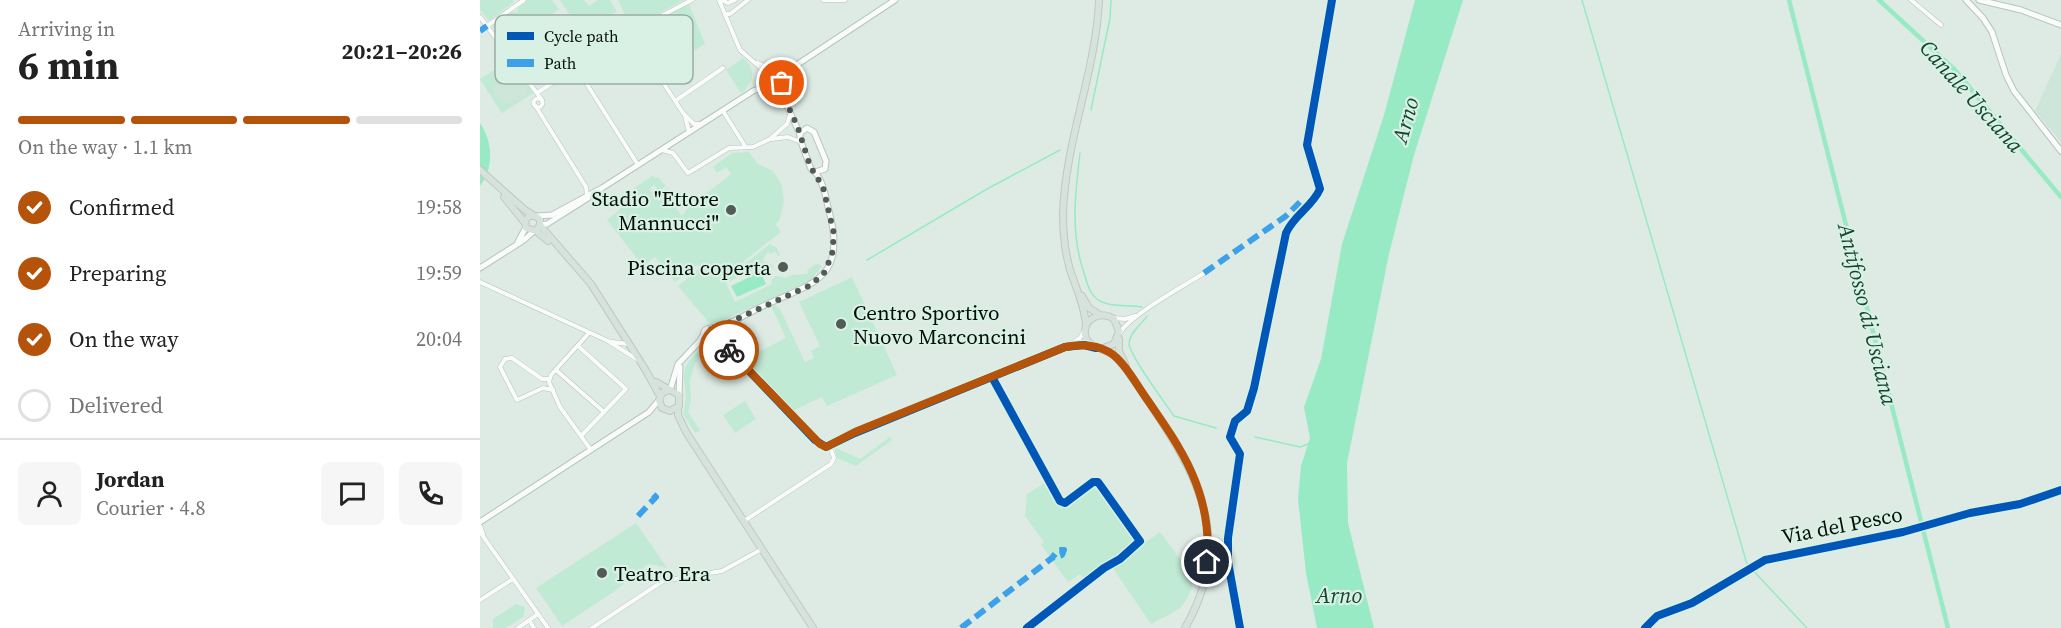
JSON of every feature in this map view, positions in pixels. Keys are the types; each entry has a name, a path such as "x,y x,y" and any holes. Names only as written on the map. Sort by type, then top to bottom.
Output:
{"main road":[{"path":"1099,0 1096,30 1063,201 1065,246 1077,287 1086,327 1086,338 1115,356 1135,382 1186,460 1204,506 1208,537 1206,569 1199,598 1185,628"},
{"path":"480,170 535,216 538,228 599,299 643,366 664,409 686,432"},
{"path":"497,186 525,225 538,228"},
{"path":"525,225 527,218 535,216"},
{"path":"1077,287 1088,306 1100,315 1112,318 1118,325 1120,354 1135,382"},
{"path":"1086,327 1092,318 1100,315"},
{"path":"1099,348 1112,346 1119,335"},
{"path":"643,366 659,385 679,395 678,417 686,432 813,628"},
{"path":"660,398 669,390"},
{"path":"664,409 672,410 678,407"}],"street":[{"path":"503,15 524,0"},
{"path":"663,15 692,0"},
{"path":"720,0 728,3 735,1"},
{"path":"720,0 740,50 767,77 770,85 790,110 815,134 826,161 823,187"},
{"path":"724,13 734,11 748,0"},
{"path":"823,0 845,0"},
{"path":"753,91 770,85 778,86 795,66 895,0"},
{"path":"1911,0 1941,25"},
{"path":"1966,0 1983,18 1992,32 2006,75 2014,91 2061,151"},
{"path":"1979,0 2021,10 2061,25"},
{"path":"724,13 726,7 735,1"},
{"path":"729,25 734,11"},
{"path":"480,16 495,37"},
{"path":"487,26 495,20"},
{"path":"669,390 677,366 696,345 705,330 728,323 808,287 824,273 831,259 834,238 823,187 810,166 801,143 783,80 777,70 753,61"},
{"path":"480,268 538,228 753,91 771,71 795,66"},
{"path":"675,101 723,68"},
{"path":"530,84 542,100 541,106 535,102"},
{"path":"550,84 537,93 535,102 586,188 587,195"},
{"path":"587,84 638,166"},
{"path":"664,84 683,113 695,124 704,123"},
{"path":"535,102 542,100"},
{"path":"662,150 674,153 688,172 730,147 756,146 770,139 787,124 790,110"},
{"path":"723,111 746,147"},
{"path":"683,113 689,133"},
{"path":"800,135 802,130 809,128"},
{"path":"770,139 788,137 801,143"},
{"path":"815,172 825,169"},
{"path":"535,216 552,215 602,188"},
{"path":"514,245 521,238 525,225"},
{"path":"1119,335 1126,325 1204,273"},
{"path":"480,282 589,333 608,341 630,346"},
{"path":"1112,318 1125,319 1142,314"},
{"path":"696,345 713,337 728,323"},
{"path":"704,334 713,337 725,347 820,444 830,447 855,432 1065,347 1080,338 1086,327"},
{"path":"710,328 713,337"},
{"path":"615,343 621,339 620,331"},
{"path":"543,380 549,378 589,333"},
{"path":"608,341 643,366"},
{"path":"1065,347 1084,345 1099,348"},
{"path":"578,346 626,389 581,436"},
{"path":"620,348 630,346"},
{"path":"543,388 545,383 543,380 512,358 505,359 500,366 517,400 543,388 553,390"},
{"path":"679,395 679,373 682,359"},
{"path":"556,370 604,412"},
{"path":"992,377 1060,501 1065,503 1093,482 1098,482 1140,541 1027,628"},
{"path":"549,378 560,407 591,450"},
{"path":"548,628 482,534 480,524 649,412 660,398"},
{"path":"649,412 664,409"},
{"path":"744,521 829,466 834,458 830,447"},
{"name":"Via del Pesco","path":"1645,628 1657,616 1692,603 1759,563 1774,557 1903,532 1936,522 2020,504 2061,490"},
{"path":"480,515 497,511"},
{"path":"592,628 658,584 672,579 722,571 762,549"},
{"path":"480,600 513,579"},
{"path":"518,628 538,614"},
{"path":"529,620 534,628"}],"shaded area":[{"path":"480,0 513,0 514,2 489,21 480,10"},
{"path":"528,0 552,0 559,9 551,15 507,15 517,12 518,8"},
{"path":"560,0 584,0 589,6 598,0 610,0 617,12 610,15 570,15"},
{"path":"618,0 684,0 656,15 625,15"},
{"path":"689,4 705,44 693,51 693,15 669,15"},
{"path":"2061,54 2061,142 2035,111"},
{"path":"743,58 752,71 752,76 749,85 741,93 726,70"},
{"path":"495,70 495,84 526,84 533,93 502,113 480,79"},
{"path":"495,70 492,74 495,84 500,85 493,86 494,94 505,103 514,103 526,96 528,89 525,84 533,93 502,113 480,79"},
{"path":"749,152 758,164 773,171 782,185 784,203 779,221 775,224 781,232 735,268 737,270 770,244 777,248 780,255 778,256 775,251 770,254 768,252 762,261 773,267 766,269 764,265 726,283 735,302 772,284 771,280 777,276 785,278 808,274 807,271 816,263 822,266 810,281 710,324 678,286 701,267 697,265 675,282 655,257 643,266 607,220 636,196 634,188 654,175 666,186 659,191 654,185 649,189 659,201 664,197 660,193 667,188 674,197 671,201 682,216 688,208 731,174 726,167 717,173 713,167 732,153"},
{"name":"Centro Sportivo Nuovo Marconcini","path":"852,277 897,375 827,406 822,397 792,411 742,360 786,338 771,306 775,305 780,309 805,362 814,358 811,351 820,346 799,302"},
{"path":"707,344 714,344 723,352 714,361 707,352 695,363 690,381 691,400 688,412 700,430 695,433 683,413 686,402 684,377 688,363"},
{"path":"745,401 756,419 735,433 723,415"},
{"path":"890,437 892,440 856,466 837,458 834,447 860,459"},
{"path":"1046,482 1062,507 1095,486 1139,547 1160,532 1194,578 1188,597 1180,608 1151,624 1110,564 1087,581 1080,574 1068,582 1041,545 1044,542 1025,516 1027,494"},
{"path":"636,523 667,568 647,565 615,591 562,626 536,588"},
{"path":"516,604 525,607 524,616 506,628 493,628 493,619"}],"water":[{"name":"Arno","path":"1415,0 1463,0 1414,155 1389,254 1347,463 1348,523 1374,628 1317,628 1306,573 1298,499 1301,466 1310,438 1304,407 1321,359 1342,244 1384,115"},
{"path":"480,123 487,138 490,163 480,186"},
{"path":"760,272 766,284 737,297 731,286"}],"waterway":[{"path":"1091,110 1110,18 1111,0"},
{"path":"1582,0 1747,564 1807,628"},
{"name":"Antifosso di Usciana","path":"1789,0 1948,628"},
{"name":"Canale Usciana","path":"1879,0 1955,70 2061,197"},
{"path":"867,260 987,189 1060,150"},
{"path":"1080,153 1075,215 1080,261 1089,288 1102,302 1142,307"},
{"path":"1147,316 1130,339 1130,349 1134,357 1174,416 1216,428"},
{"path":"1255,437 1300,447 1308,444"}],"marked path":[{"path":"480,31 487,26"},
{"path":"1204,273 1286,216 1300,202"},
{"path":"638,516 656,497 653,494"},
{"path":"961,628 1052,558 1058,550 1064,550 1062,555 1052,558"}],"cycle path":[{"path":"1240,628 1228,562 1228,538 1240,454 1230,437 1235,421 1247,411 1254,388 1286,233 1320,189 1307,145 1332,0"},
{"path":"715,335 815,440 826,447 1065,347 1084,345 1096,348"},
{"path":"992,377 1060,501 1065,503 1093,482 1098,482 1140,541 1120,559 1104,568 1027,628"},
{"path":"1645,628 1657,616 1692,603 1765,560 1903,532 1970,513 2020,504 2061,490"}],"way so far":[{"path":"729,350 712,339 715,333 710,328 728,323 770,302 808,287 826,270 834,246 834,230 823,187 819,177 811,169 798,128 788,106 770,85 777,86 782,83"}],"place":[{"name":"Stadio \"Ettore Mannucci\"","path":"731,210"},
{"name":"Piscina coperta","path":"783,267"},
{"name":"Centro Sportivo Nuovo Marconcini","path":"841,324"},
{"name":"Teatro Era","path":"602,573"}],"route":[{"path":"729,350 823,447 830,447 855,432 1065,347 1084,345 1108,351 1116,357 1135,382 1192,472 1206,514 1209,545 1207,562"}]}
